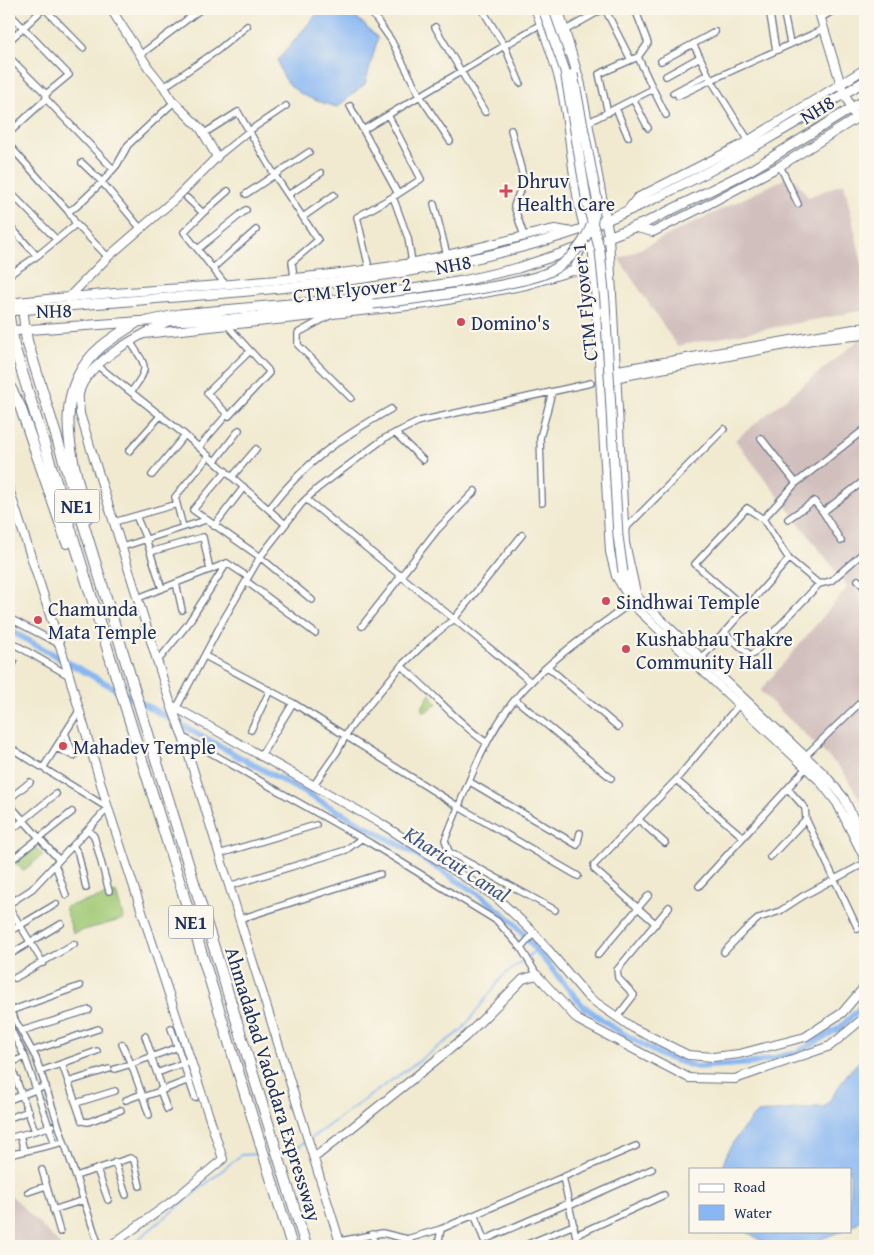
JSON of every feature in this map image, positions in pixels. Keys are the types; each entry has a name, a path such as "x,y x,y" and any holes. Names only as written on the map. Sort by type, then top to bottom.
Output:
{"highway":[{"path":"96,567 92,537 68,442 67,415 73,389 84,366 101,346 137,322"},
{"name":"Ahmadabad Vadodara Expressway","path":"25,328 27,341 131,682 306,1246"},
{"name":"Ahmadabad Vadodara Expressway","path":"10,331 121,698 292,1246"},
{"path":"9,385 20,406 80,581 92,601"}],"main road":[{"path":"536,9 556,65 562,91 576,193 585,228 586,246"},
{"name":"CTM Flyover 1","path":"543,9 565,71 587,202 600,251 618,536 624,572 632,600"},
{"name":"CTM Flyover 2","path":"148,321 215,319 374,304 464,292 533,278 549,272 573,254 590,230 596,214 597,199 573,74 551,9"},
{"path":"558,9 566,30 580,83 609,237"},
{"name":"NH8","path":"9,313 22,306 344,281 456,263 574,232 605,221 725,165 842,89 865,81"},
{"name":"NH8","path":"10,331 25,328 148,321 180,314 356,298 463,281 518,268 586,246 633,227 752,170 865,100"},
{"path":"22,306 25,328"},
{"path":"9,313 10,331"}],"street":[{"path":"9,41 44,9 83,48"},
{"path":"140,55 193,11 201,9"},
{"path":"383,9 374,16 391,40 420,96 450,141"},
{"path":"482,9 505,47 520,83"},
{"path":"566,30 604,9 666,115"},
{"path":"608,113 599,74 634,58 648,43 635,9"},
{"path":"769,9 776,50"},
{"path":"783,9 790,43"},
{"path":"818,9 842,89 856,119"},
{"path":"821,18 836,9"},
{"path":"115,10 140,55 174,102 203,134 216,157"},
{"path":"9,13 69,74 9,133"},
{"path":"363,130 541,24"},
{"path":"164,87 218,50 247,26"},
{"path":"435,26 485,112"},
{"path":"676,94 709,77 824,29"},
{"path":"661,61 715,32"},
{"path":"693,44 709,77 749,141"},
{"path":"9,57 113,169"},
{"path":"666,76 700,57"},
{"path":"627,211 637,198 749,141 842,89 865,70"},
{"path":"588,124 652,89"},
{"path":"633,99 648,128"},
{"path":"68,211 76,207 102,182 113,169 128,145 174,102"},
{"path":"68,298 108,256 175,199 216,157 249,131 286,106"},
{"path":"350,106 395,196 408,238 412,262"},
{"path":"616,108 628,137"},
{"path":"203,134 238,112 274,174 318,240 292,262 294,277"},
{"path":"633,227 653,232 780,166 865,113"},
{"path":"369,268 357,217 421,179 388,115"},
{"path":"511,130 524,180 514,206 524,236"},
{"path":"9,145 68,211 76,224 108,256"},
{"path":"246,194 309,152"},
{"path":"82,163 102,182 140,229"},
{"path":"780,166 798,204"},
{"path":"288,195 321,173"},
{"path":"9,191 57,240"},
{"path":"225,284 184,232 228,191"},
{"path":"303,217 334,195"},
{"path":"187,198 203,213"},
{"path":"434,204 447,255"},
{"path":"198,249 246,210"},
{"path":"9,275 37,256 76,224"},
{"path":"9,225 37,256"},
{"path":"9,303 22,306 68,298 225,284 369,268 447,255 555,229 574,232"},
{"path":"212,268 256,230"},
{"path":"609,237 625,543 632,600"},
{"path":"572,271 586,246"},
{"path":"586,246 594,273 610,552 616,576 632,600 844,798 865,843"},
{"path":"343,271 344,281"},
{"path":"140,334 228,326 466,298 526,285 572,271 594,273"},
{"path":"331,314 298,333 298,345 350,398"},
{"path":"169,321 130,340 89,373 80,394 80,414 157,662 174,706 340,1244 372,1234 382,1233 407,1239 441,1229 636,1146"},
{"path":"228,326 269,372 229,416 207,393 250,351"},
{"path":"174,706 205,656 260,557 285,524 306,499 356,459 395,434 420,421 601,382 616,373 865,326"},
{"path":"616,373 812,340 865,335"},
{"path":"130,340 144,365 144,375 131,392"},
{"path":"98,366 186,435 285,524"},
{"path":"542,502 540,438 552,392"},
{"path":"268,509 287,484 316,456 351,432 391,409"},
{"path":"129,451 161,415"},
{"path":"199,447 224,418"},
{"path":"625,529 724,429"},
{"path":"763,519 796,483 865,429"},
{"path":"215,461 239,430"},
{"path":"395,434 424,460"},
{"path":"152,475 186,435"},
{"path":"761,438 796,483"},
{"path":"232,477 256,448"},
{"path":"183,527 175,497 209,456"},
{"path":"226,471 193,510 260,557 312,600"},
{"path":"823,512 865,480"},
{"path":"214,526 244,488"},
{"path":"9,489 11,506 59,644 187,1062 223,1159 171,1202 110,1246"},
{"path":"362,626 437,530 475,491"},
{"path":"306,499 531,682"},
{"path":"788,519 814,501 841,541"},
{"path":"114,522 177,504"},
{"path":"746,609 695,564 747,508 763,519 789,559 819,584"},
{"path":"136,516 146,539 162,589"},
{"path":"122,547 206,520"},
{"path":"313,786 337,752 350,728 402,666 428,640 454,619 522,535"},
{"path":"150,552 203,537 210,570"},
{"path":"725,633 750,655 754,654 819,584 830,581 865,551"},
{"path":"699,661 789,559"},
{"path":"138,598 227,563"},
{"path":"157,662 187,625 227,563"},
{"path":"227,563 315,633"},
{"path":"858,580 865,588"},
{"path":"176,583 182,610"},
{"path":"555,910 449,852 444,840 487,743 515,699 548,667 632,600"},
{"path":"9,618 59,644"},
{"path":"9,641 68,675"},
{"path":"205,656 294,703 459,807 578,876"},
{"path":"9,671 14,662"},
{"path":"402,666 427,687 472,733 487,743"},
{"path":"548,667 618,727"},
{"path":"251,730 270,690"},
{"path":"802,759 865,698"},
{"path":"515,699 611,778"},
{"path":"656,924 593,867 676,780 742,702"},
{"path":"260,757 294,703"},
{"path":"174,706 260,757 380,824 496,897 534,933 588,996 617,1017 659,1042 688,1055 713,1057 739,1054 805,1037 842,1013 865,986"},
{"path":"43,768 79,710"},
{"path":"56,748 74,756 65,733"},
{"path":"183,737 362,838 497,921 521,948 537,975 578,1020 690,1078 735,1079 830,1046 865,1017"},
{"path":"9,747 108,808"},
{"path":"724,952 759,918 780,911 865,861 860,834 819,780 806,768 802,759"},
{"path":"699,886 806,768"},
{"path":"676,780 743,837"},
{"path":"9,799 30,782"},
{"path":"470,782 577,845 580,833"},
{"path":"788,789 805,808 806,819 858,929"},
{"path":"9,832 56,794"},
{"path":"9,804 40,838 57,862 66,895"},
{"path":"43,963 20,925 10,902 32,890 108,808"},
{"path":"9,862 72,812"},
{"path":"770,857 806,819"},
{"path":"639,820 665,843"},
{"path":"219,854 316,825"},
{"path":"88,829 94,836 109,891"},
{"path":"229,886 346,850 362,838"},
{"path":"72,846 78,853 86,888"},
{"path":"444,863 449,852"},
{"path":"240,919 380,874"},
{"path":"598,955 649,895"},
{"path":"9,932 56,904"},
{"path":"617,1017 634,995 618,978 617,970 669,907"},
{"path":"9,955 61,924"},
{"path":"521,948 534,933"},
{"path":"15,978 74,944"},
{"path":"314,1158 465,1037 523,979 537,975"},
{"path":"80,986 9,1010 32,1051 46,1086 99,1246"},
{"path":"21,1031 89,1010"},
{"path":"17,1024 10,1028 26,1057 55,1144"},
{"path":"172,1028 178,1047 187,1062 189,1080 195,1098"},
{"path":"32,1051 98,1029"},
{"path":"145,1036 167,1109"},
{"path":"122,1044 149,1115"},
{"path":"68,1082 131,1064 178,1047"},
{"path":"40,1071 97,1051"},
{"path":"26,1057 9,1061 35,1130"},
{"path":"157,1072 187,1062"},
{"path":"62,1064 84,1123 121,1110"},
{"path":"9,1082 17,1079"},
{"path":"126,1100 189,1080"},
{"path":"9,1100 46,1086"},
{"path":"76,1104 115,1091"},
{"path":"9,1118 29,1111"},
{"path":"9,1138 58,1124"},
{"path":"20,1135 24,1151"},
{"path":"9,1155 64,1142"},
{"path":"76,1176 127,1158 134,1160 140,1186"},
{"path":"115,1162 126,1195"},
{"path":"97,1169 108,1200"},
{"path":"484,1240 652,1169"},
{"path":"42,1170 60,1232"},
{"path":"563,1177 578,1246"},
{"path":"28,1192 46,1186"},
{"path":"576,1235 664,1195"},
{"path":"53,1210 84,1200"},
{"path":"475,1216 487,1246"},
{"path":"523,1246 574,1225"},
{"path":"438,1246 441,1229"},
{"path":"372,1234 376,1246"},
{"path":"543,1238 547,1246"},
{"path":"407,1239 414,1246"},
{"path":"858,1246 865,1243"}],"shaded area":[{"path":"792,175 808,197 844,183 865,277 865,310 677,346 619,259"},
{"path":"865,335 865,808 842,770 760,691 848,587 735,440"},
{"path":"9,1193 61,1246 9,1246"}],"green space":[{"path":"430,694 437,704 425,712 421,709"},
{"path":"35,846 43,855 23,871 15,862"},
{"path":"116,893 124,919 73,933 65,907"}],"water":[{"path":"321,9 348,9 378,38 365,84 337,107 308,97 292,87 281,71 278,60"},
{"path":"865,1055 865,1218 852,1226 852,1168 723,1168 731,1147 757,1113 826,1106 848,1073"},
{"path":"748,1232 839,1232 811,1243 769,1246"}],"waterway":[{"name":"Kharicut Canal","path":"9,630 414,853 483,897 512,921 582,1005 612,1027 662,1056 696,1067 753,1063 796,1053 841,1027 865,1003"},
{"path":"311,1138 462,1030 502,977 536,950"},
{"path":"281,1153 290,1153 305,1142"},
{"path":"130,1246 241,1155 259,1154"}],"place":[{"name":"Dhruv Health Care","path":"506,191"},
{"name":"Domino's","path":"461,322"},
{"name":"Sindhwai Temple","path":"606,601"},
{"name":"Chamunda Mata Temple","path":"38,620"},
{"name":"Kushabhau Thakre Community Hall","path":"626,649"},
{"name":"Mahadev Temple","path":"63,746"}]}
